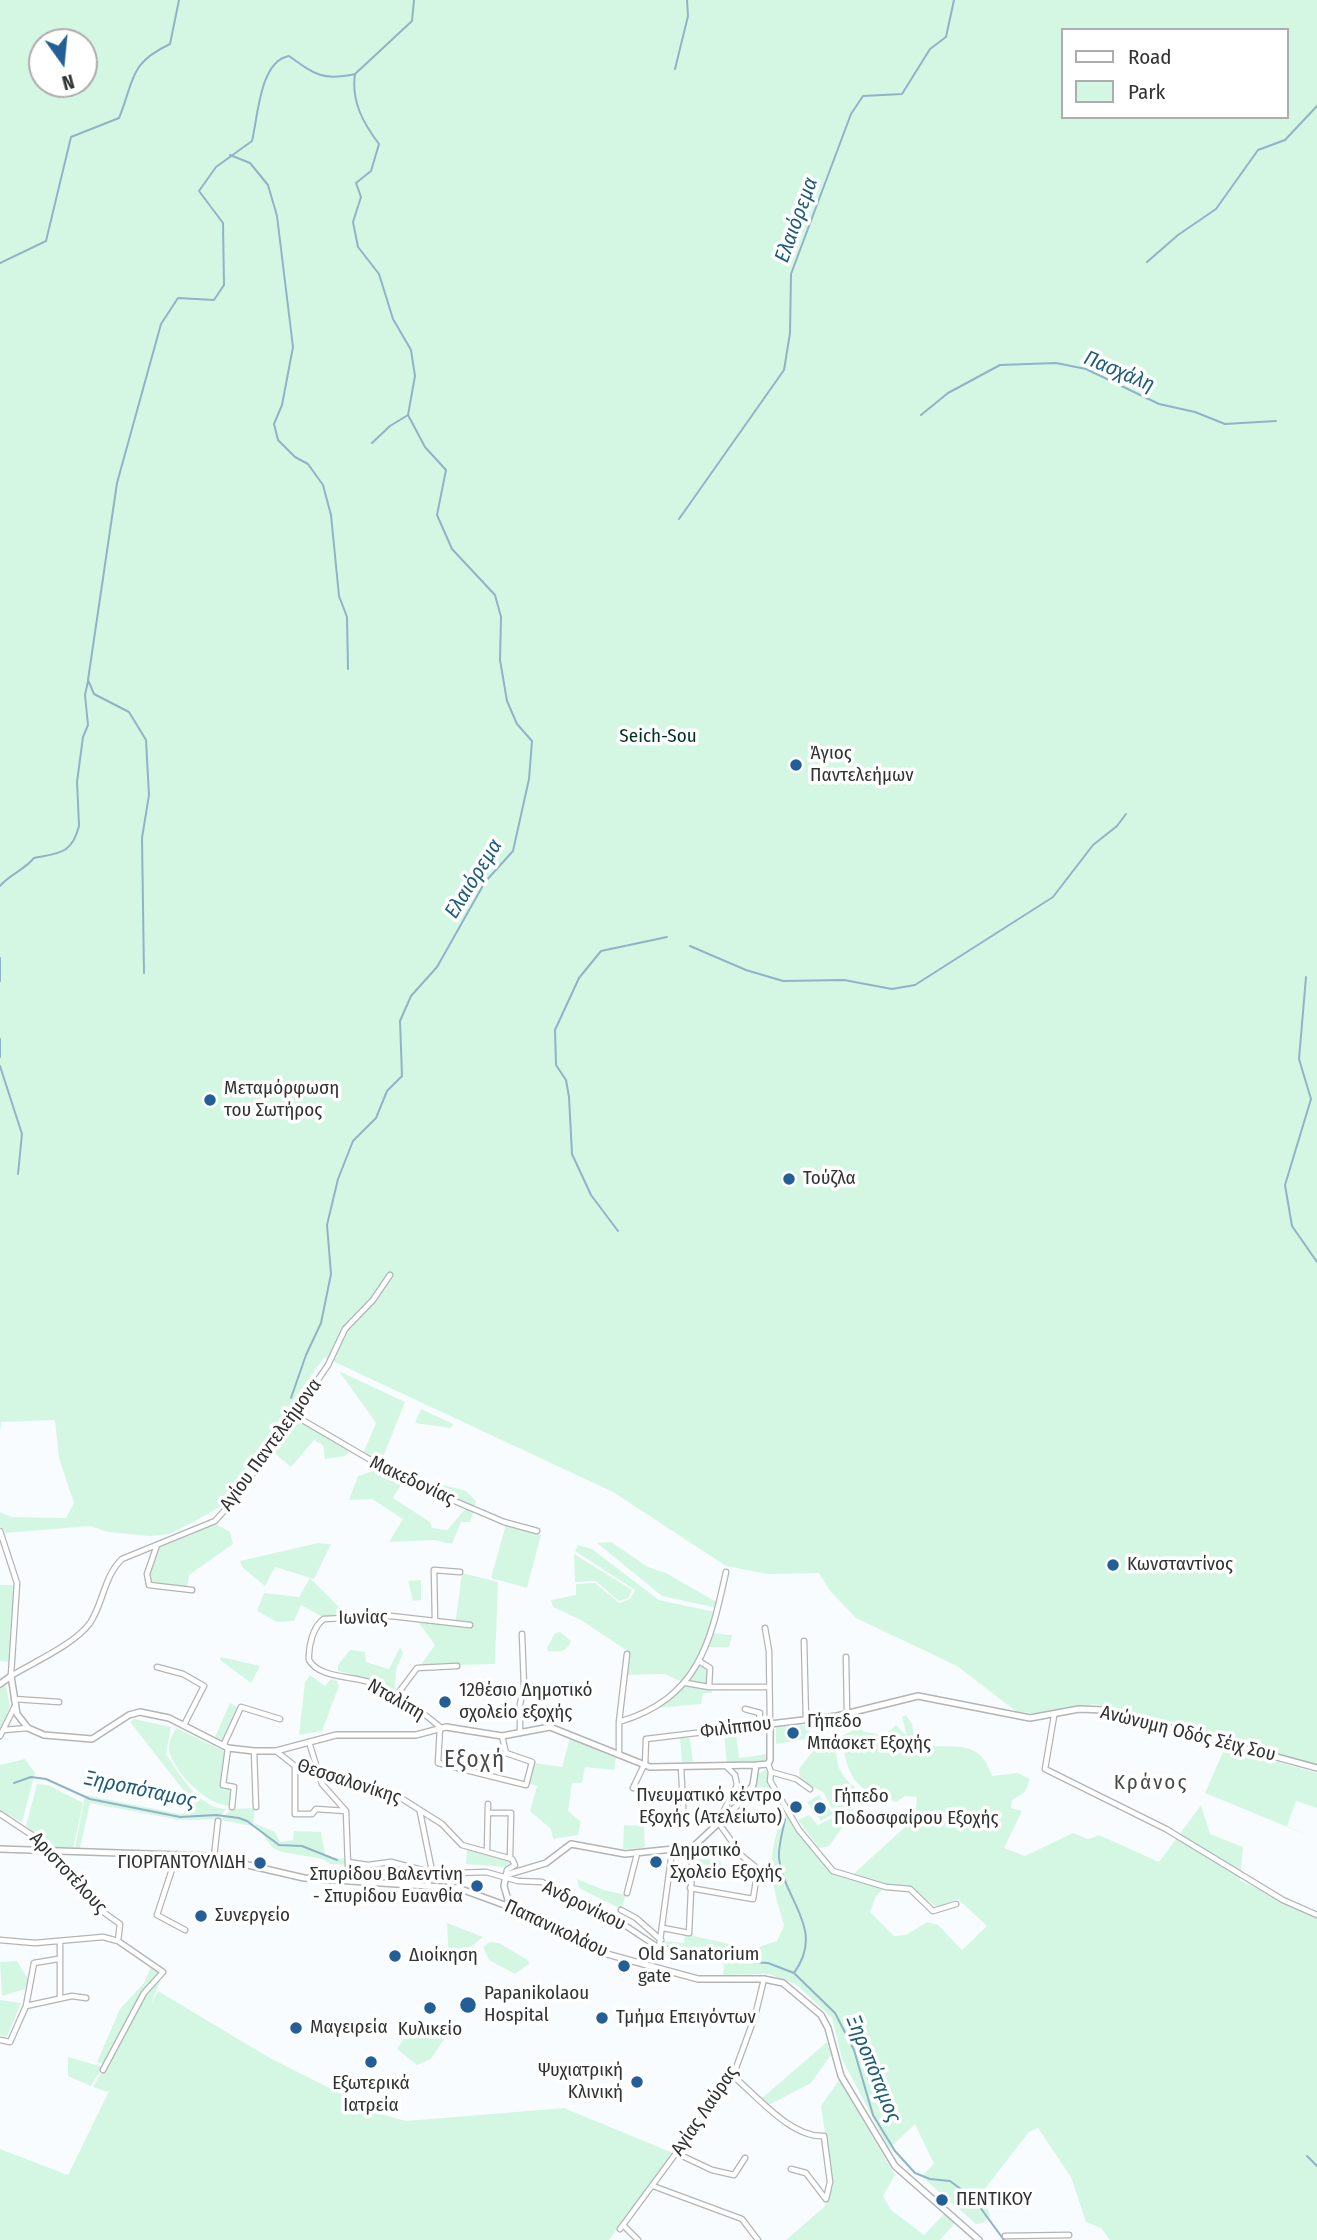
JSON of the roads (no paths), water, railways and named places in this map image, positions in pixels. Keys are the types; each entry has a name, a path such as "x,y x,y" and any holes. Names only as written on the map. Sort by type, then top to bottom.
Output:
{"street":[{"name":"Αγίου Παντελεήμονα","path":"0,1684 80,1634 92,1620 114,1567 125,1557 189,1534 215,1521 234,1500 328,1365 345,1329 373,1300 390,1275"},
{"name":"Μακεδονίας","path":"294,1415 403,1479 504,1522 537,1531"},
{"path":"0,1531 17,1583 11,1676 14,1703 28,1728"},
{"path":"158,1544 147,1574 149,1585 192,1590"},
{"path":"435,1621 434,1570 460,1572"},
{"path":"619,1722 655,1708 686,1683 717,1620 726,1572"},
{"name":"Ιωνίας","path":"312,1665 309,1650 317,1625 324,1619 391,1616 470,1625"},
{"path":"765,1628 769,1651 770,1781 799,1830 833,1871 886,1887 910,1889 933,1911 956,1903"},
{"path":"520,1733 520,1704 523,1694 522,1634"},
{"path":"804,1641 806,1721"},
{"path":"619,1755 619,1722 627,1654"},
{"path":"846,1657 847,1713"},
{"path":"699,1661 710,1668 709,1687"},
{"name":"Νταλίπη","path":"312,1665 321,1671 373,1684 396,1696 440,1727"},
{"path":"396,1696 417,1668 457,1666"},
{"path":"157,1667 183,1674 204,1686 184,1726"},
{"path":"686,1683 709,1687 768,1687"},
{"name":"Φιλίππου","path":"645,1766 646,1739 806,1721 918,1696 1016,1715"},
{"path":"14,1703 59,1702"},
{"path":"0,1736 14,1703"},
{"path":"232,1807 234,1787 223,1785 226,1747 241,1707 280,1719"},
{"path":"745,1709 760,1713 758,1725"},
{"name":"Ανώνυμη Οδός Σέιχ Σου","path":"1016,1715 1041,1718 1079,1709 1104,1710 1317,1768"},
{"path":"3,1730 28,1728 44,1735 87,1739 129,1715 140,1712 184,1726 226,1747 276,1752 336,1735 416,1735 440,1727 502,1737 542,1728 560,1729 645,1766 727,1767 768,1764"},
{"path":"1054,1716 1045,1769 1166,1829 1283,1900 1317,1915"},
{"path":"440,1727 438,1763 526,1785 532,1763 506,1753 502,1737"},
{"path":"309,1742 322,1784 346,1811 348,1864 391,1862 430,1872"},
{"path":"254,1751 256,1807"},
{"name":"Θεσσαλονίκης","path":"276,1752 295,1766 316,1769 320,1774 346,1777 401,1798 442,1824 463,1845 510,1858"},
{"path":"506,1876 547,1863 571,1844 636,1854 693,1847 748,1792 757,1765"},
{"path":"295,1766 295,1814 313,1814 316,1809 346,1811"},
{"path":"634,1788 645,1766"},
{"path":"681,1767 684,1824"},
{"path":"718,1822 737,1785 734,1775 727,1767"},
{"path":"771,1772 796,1779 810,1789"},
{"path":"487,1850 488,1804"},
{"path":"420,1812 430,1872 428,1886"},
{"path":"488,1813 511,1813 510,1858 515,1862 506,1876 504,1886 510,1907"},
{"name":"Αριστοτέλους","path":"0,1814 24,1827 52,1850 88,1890 99,1909 120,1924 118,1941"},
{"path":"214,1857 218,1821"},
{"path":"690,1888 753,1899 758,1869 742,1856 718,1822"},
{"path":"663,1928 689,1933 693,1847"},
{"name":"Παπανικολάου","path":"0,1849 214,1857 293,1877 428,1886 473,1892 593,1948 654,1967 712,1981 764,1979 791,1989 821,2015 828,2028 841,2076 895,2166 979,2240"},
{"path":"659,1948 672,1851"},
{"path":"177,1854 157,1915 185,1930"},
{"path":"627,1893 636,1854"},
{"name":"Ανδρονίκου","path":"456,1873 486,1872 550,1886 571,1900 617,1920 659,1948 707,1955"},
{"path":"621,1910 636,1918 661,1940"},
{"path":"0,1940 35,1943 94,1936 118,1941 164,1974 145,1993 103,2070"},
{"path":"60,1941 60,1998"},
{"path":"0,2040 8,2043 26,2006 34,1963 58,1959"},
{"name":"Αγίας Λαύρας","path":"638,2240 621,2227 678,2154 733,2076 755,2017 764,1979"},
{"path":"26,2006 60,1998 86,1998"},
{"path":"733,2076 792,2125 811,2137 824,2136 830,2182 826,2199 806,2173 791,2169"},
{"path":"678,2154 712,2170 734,2175 746,2158"},
{"path":"653,2186 742,2219 758,2240"},
{"path":"1005,2236 1069,2235"}],"waterway":[{"path":"0,263 46,241 71,137 119,118 140,66 156,51 170,44 179,0"},
{"name":"Ελαιόρεμα","path":"372,443 390,426 408,415 415,376 411,350 393,319 379,274 358,247 353,222 361,197 356,183 371,171 379,144 360,111 354,84 355,74 412,21 414,0"},
{"path":"675,69 688,16 687,0"},
{"name":"Ελαιόρεμα","path":"679,519 784,370 790,333 791,274 851,114 863,96 902,94 930,49 946,37 954,0"},
{"path":"144,973 142,838 149,795 146,740 129,712 94,694 88,680 117,483 161,324 178,298 214,300 224,285 223,223 199,191 216,167 252,141 266,78 279,60 289,56 320,75 335,77 355,74"},
{"path":"1147,262 1178,235 1216,209 1258,150 1285,140 1317,106"},
{"path":"230,155 250,163 268,185 277,216 293,347 282,405 274,424 278,440 295,457 308,464 323,485 331,515 339,596 347,617 348,669"},
{"name":"Πασχάλη","path":"921,415 948,393 1000,365 1056,363 1086,369 1159,404 1195,412 1225,424 1276,421"},
{"name":"Ελαιόρεμα","path":"291,1398 321,1323 331,1274 327,1225 338,1179 353,1141 376,1118 387,1091 402,1076 400,1021 411,996 437,967 485,882 513,851 529,779 532,741 517,724 507,701 500,660 501,617 495,595 452,549 437,515 446,470 425,447 408,415"},
{"path":"79,825 77,782 83,737 88,725 85,695 88,681"},
{"path":"690,946 746,970 783,981 844,980 892,989 915,985 1053,897 1093,845 1117,826 1126,814"},
{"path":"0,886 34,858 63,851 73,842 79,826"},
{"path":"618,1231 591,1195 572,1154 569,1097 566,1080 556,1065 555,1030 579,978 601,951 667,937"},
{"path":"0,958 0,981"},
{"name":"Άγιος Παντελεήμων","path":"1306,977 1299,1059 1311,1099 1285,1185 1292,1226 1317,1262"},
{"path":"0,1039 0,1057"},
{"path":"0,1066 22,1134 18,1174"},
{"name":"Ξηροπόταμος","path":"14,1783 31,1777 46,1779 90,1799 180,1817 216,1815 239,1818 279,1845 302,1846 337,1860"},
{"path":"785,1819 779,1858 782,1873 805,1929 806,1943 803,1957 794,1973"},
{"name":"Ξηροπόταμος","path":"732,1961 768,1963 794,1973 835,2013 854,2050 873,2115 895,2151 915,2173 930,2179 950,2181 974,2199 1004,2240"},
{"path":"1307,2156 1317,2166"}],"place":[{"name":"Άγιος Παντελεήμων","path":"796,765"},
{"name":"Μεταμόρφωση του Σωτήρος","path":"210,1100"},
{"name":"Τούζλα","path":"789,1179"},
{"name":"Κωνσταντίνος","path":"1113,1565"},
{"name":"12θέσιο Δημοτικό σχολείο εξοχής","path":"445,1702"},
{"name":"Γήπεδο Μπάσκετ Εξοχής","path":"793,1733"},
{"name":"Πνευματικό κέντρο Εξοχής (Ατελείωτο)","path":"796,1807"},
{"name":"Γήπεδο Ποδοσφαίρου Εξοχής","path":"820,1808"},
{"name":"Δημοτικό Σχολείο Εξοχής","path":"656,1862"},
{"name":"ΓΙΟΡΓΑΝΤΟΥΛΙΔΗ","path":"260,1863"},
{"name":"Σπυρίδου Βαλεντίνη - Σπυρίδου Ευανθία","path":"477,1886"},
{"name":"Συνεργείο","path":"201,1916"},
{"name":"Διοίκηση","path":"395,1956"},
{"name":"Old Sanatorium gate","path":"624,1966"},
{"name":"Papanikolaou Hospital","path":"468,2005"},
{"name":"Κυλικείο","path":"430,2008"},
{"name":"Τμήμα Επειγόντων","path":"602,2018"},
{"name":"Μαγειρεία","path":"296,2028"},
{"name":"Εξωτερικά Ιατρεία","path":"371,2062"},
{"name":"Ψυχιατρική Κλινική","path":"637,2082"},
{"name":"ΠΕΝΤΙΚΟΥ","path":"942,2200"}],"district":[{"name":"Εξοχή","path":"475,1761"},
{"name":"Κράνος","path":"1151,1783"}],"park label":[{"name":"Seich-Sou","path":"658,737"}]}
